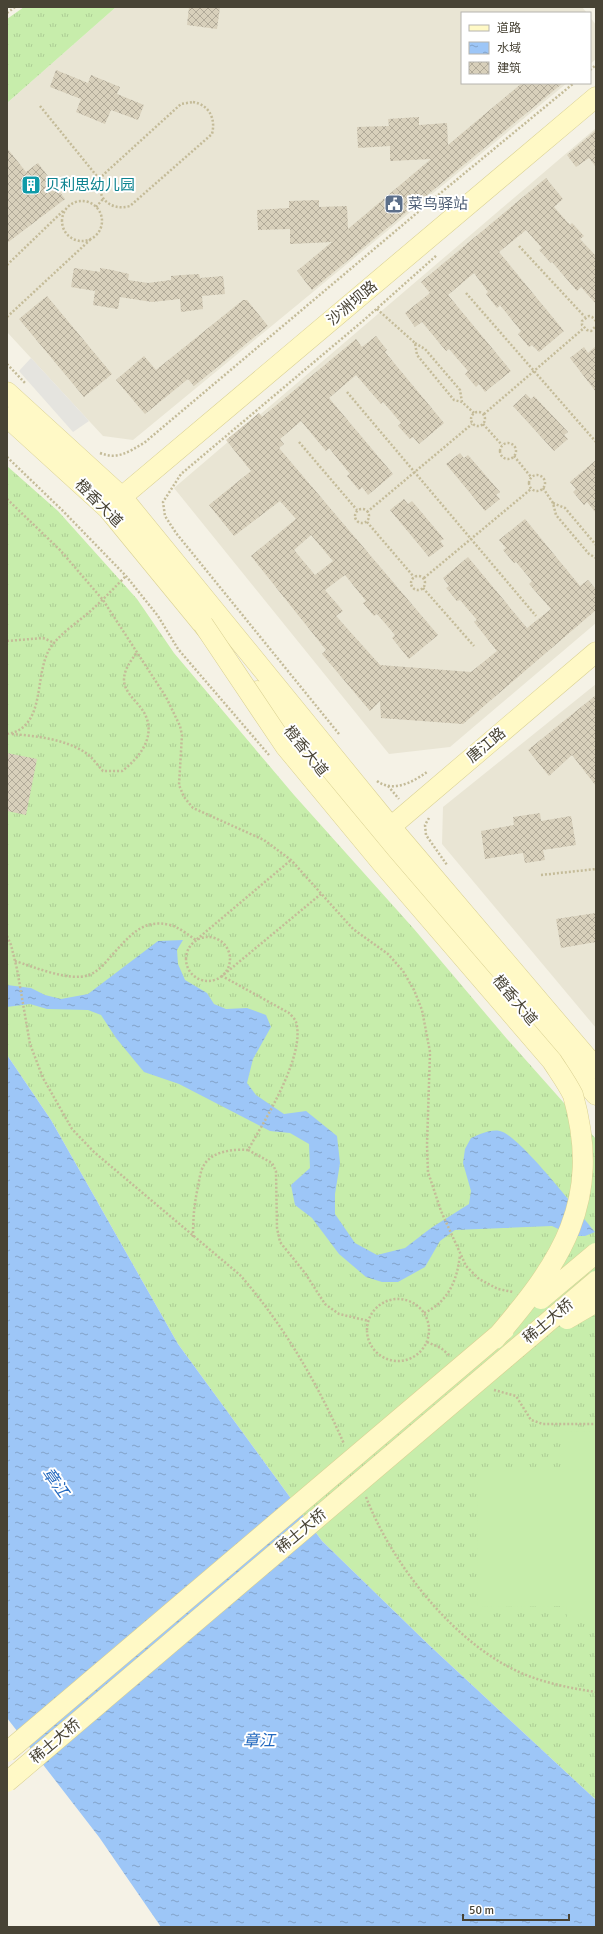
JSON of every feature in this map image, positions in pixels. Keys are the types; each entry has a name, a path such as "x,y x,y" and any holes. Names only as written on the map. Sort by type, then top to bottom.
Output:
{"main road":[{"name":"沙洲坝路","path":"115,503 596,97"},
{"name":"橙香大道","path":"7,392 115,503 596,1096"},
{"name":"橙香大道","path":"7,417 115,503 203,624 384,833 596,1068"},
{"path":"203,624 285,746 381,862 552,1061 573,1094 586,1130 591,1154 592,1176 590,1198 567,1251 545,1281 495,1339"},
{"name":"唐江路","path":"384,833 596,652"},
{"name":"稀土大桥","path":"7,1752 596,1253"},
{"name":"稀土大桥","path":"7,1782 596,1281"},
{"path":"508,1356 596,1302"}],"path":[{"path":"7,13 15,7"},
{"path":"110,457 125,454 144,443 431,201 573,84"},
{"path":"198,103 208,109 214,121 212,134 135,202 130,206 118,208 112,206 103,199 99,187 100,180 107,170 181,104 198,103"},
{"path":"40,106 100,180"},
{"path":"96,207 103,199"},
{"path":"7,265 67,207 79,201 86,201 100,211 102,223 98,234 7,316"},
{"path":"67,207 61,220 66,233 75,240 81,241 93,238"},
{"path":"519,246 585,318"},
{"path":"344,740 176,533 165,516 164,502 181,474 377,309 442,250"},
{"path":"466,293 533,372 596,442"},
{"path":"361,295 415,343 426,349 460,390 462,402"},
{"path":"585,318 592,317 596,321"},
{"path":"584,328 582,320 585,318"},
{"path":"484,414 584,328"},
{"path":"584,328 591,331 596,328"},
{"path":"415,343 417,355 454,400 462,402 474,413"},
{"path":"347,392 536,616"},
{"path":"474,413 478,411 484,414"},
{"path":"472,424 471,420 474,413"},
{"path":"483,424 485,418 484,414"},
{"path":"472,424 480,426 483,424"},
{"path":"367,512 472,424"},
{"path":"483,424 502,445"},
{"path":"299,442 357,510"},
{"path":"506,443 514,445 516,449 514,456 511,459 503,457 500,450 502,445 506,443"},
{"path":"514,456 531,477"},
{"path":"531,477 534,475 542,476 545,484 543,488 553,503 556,515 589,554 596,558"},
{"path":"531,477 529,485 531,489"},
{"path":"531,489 535,491 543,488"},
{"path":"424,578 531,489"},
{"path":"7,499 60,550 103,600 166,698 180,726 182,735 179,785 184,797 193,808 264,840 291,860 353,929 388,954 403,971 414,990 422,1010 430,1052 427,1145 428,1172 442,1212 456,1242"},
{"path":"553,503 565,508 596,546"},
{"path":"357,510 361,509 367,512 369,518 367,522"},
{"path":"357,510 354,518 356,521 359,523 367,522"},
{"path":"367,522 414,577"},
{"path":"12,734 26,726 33,715 43,669 50,650 55,643 63,633 103,600 126,576"},
{"path":"414,577 417,576 424,578"},
{"path":"414,577 410,584 412,588 416,590 423,588"},
{"path":"423,588 425,581 424,578"},
{"path":"423,588 474,646"},
{"path":"7,641 43,638 55,643"},
{"path":"7,734 36,736 75,746 88,755 104,771 122,771 142,753 148,743 148,722 142,710 125,686 124,679 126,668 137,652"},
{"path":"373,777 378,783 399,787 419,778 430,769"},
{"path":"430,816 425,825 426,835 450,869"},
{"path":"291,860 196,940 187,951 186,958 190,972 202,980 216,980 321,894"},
{"path":"541,875 596,869"},
{"path":"15,961 61,975 77,977 89,975 101,967 129,937 144,925 158,923 171,925 196,940 202,938 216,938 226,946 229,952 229,965 222,976"},
{"path":"7,936 17,969 30,1044 44,1078 72,1129 94,1152 193,1238 240,1275 261,1299 323,1399 347,1449"},
{"path":"222,976 289,1013 296,1021 297,1048 281,1088 248,1150"},
{"path":"193,1238 195,1202 202,1168 210,1158 221,1152 235,1149 248,1150 272,1163 276,1171 277,1228 280,1242 292,1259 305,1274 325,1304 339,1314 369,1321"},
{"path":"424,1313 436,1308 443,1300 455,1276 460,1255"},
{"path":"398,1299 413,1303 424,1313 429,1327 427,1342 416,1355 409,1359 391,1360 376,1351 371,1344 368,1336 369,1321 372,1314 383,1303 398,1299"},
{"path":"427,1342 442,1348 452,1358"},
{"path":"491,1389 516,1396 531,1420 543,1424 596,1424"},
{"path":"365,1496 372,1515 395,1557 428,1598 458,1630 487,1654 519,1672 551,1684 596,1692"}],"shaded area":[{"path":"116,7 582,7 586,12 461,12 461,84 566,84 133,440 103,436 7,332 7,103"},
{"path":"591,18 596,25 595,60 591,63"},
{"path":"596,128 596,623 450,747 389,754 174,488"},
{"path":"31,358 89,421 73,432 19,371"},
{"path":"596,684 596,1028 442,844 443,807"}],"green space":[{"path":"24,7 116,7 7,103 7,19"},
{"path":"7,466 58,511 137,599 174,653 294,795 414,929 507,1039 596,1139 596,1800 429,1645 322,1541 178,1344 51,1120 7,1055"},
{"path":"596,1431 596,1620 567,1620 566,1606 478,1607 477,1467 565,1467 565,1432"}],"water":[{"path":"183,940 177,950 178,964 185,980 207,993 214,1004 226,1009 247,1008 266,1015 271,1027 253,1059 247,1083 256,1095 284,1114 306,1111 337,1136 340,1163 335,1194 335,1214 355,1243 377,1255 405,1248 431,1228 469,1204 471,1191 463,1163 465,1149 471,1138 493,1131 500,1131 521,1146 549,1176 595,1232 585,1236 573,1236 552,1226 455,1230 440,1241 425,1267 398,1282 382,1282 366,1277 339,1254 312,1218 295,1205 291,1185 310,1168 309,1144 290,1133 270,1131 179,1084 144,1072 116,1038 101,1015 88,1010 47,1009 30,1004 7,1007 7,985 31,988 45,995 61,999 88,994 158,941"},
{"name":"章江","path":"7,1055 51,1120 178,1344 322,1541 429,1645 596,1800 596,1927 161,1927 99,1837 7,1718"}],"building":[{"path":"189,7 220,7 217,29 187,25"},
{"path":"56,70 88,83 91,75 120,87 117,94 144,105 138,120 111,110 105,124 76,112 81,99 50,87"},
{"path":"521,84 562,84 312,290 297,271 332,242 290,244 290,229 258,230 257,210 289,208 289,201 319,200 319,207 347,206 348,229 431,159 390,161 390,146 358,148 357,127 389,126 388,119 419,117 419,125 447,123 448,145"},
{"path":"596,130 596,167 589,158 576,167 567,155"},
{"name":"贝利思幼儿园","path":"7,148 26,172 38,163 65,199 7,243"},
{"path":"546,178 563,199 554,207 570,225 572,223 584,236 580,239 596,256 596,304 581,287 577,291 552,262 551,263 539,250 542,248 526,230 499,252 564,331 539,352 532,345 529,347 518,334 521,331 500,305 497,308 486,294 488,292 474,273 448,295 511,371 485,392 479,384 476,387 465,374 468,371 449,349 446,351 422,322 415,327 405,313 430,293 421,282"},
{"path":"74,268 100,272 100,268 112,270 129,274 128,280 148,283 171,280 171,276 199,274 200,278 223,276 225,294 202,296 203,309 181,312 180,299 152,302 120,297 118,309 93,305 95,291 71,287"},
{"path":"47,296 112,374 84,397 19,319"},
{"path":"243,300 247,300 268,326 194,386 188,379 145,414 116,380 144,356 156,370"},
{"path":"376,336 387,350 385,352 444,423 419,444 413,437 410,439 398,426 401,423 383,402 381,404 356,375 329,398 393,474 368,495 362,487 359,490 347,476 350,474 329,448 326,451 301,421 280,439 284,444 279,448 438,635 409,659 392,638 395,635 377,614 374,616 363,603 366,601 345,575 325,590 343,611 336,616 380,665 471,672 497,651 474,622 477,620 460,600 457,601 446,588 449,586 443,578 468,557 527,628 551,609 529,584 532,581 516,562 514,563 503,550 506,548 499,540 525,519 580,586 588,580 596,589 596,610 463,724 381,718 380,701 370,711 322,654 326,650 251,556 296,519 280,501 234,536 209,505 251,471 226,440 259,413 262,417 356,339 362,347","holes":["311,535 333,561 315,575 294,550"]},
{"path":"596,346 596,392 570,358 584,347 588,353"},
{"path":"526,394 531,399 534,396 568,432 564,435 568,439 554,451 513,406"},
{"path":"460,453 464,458 468,455 500,492 496,495 500,499 485,511 446,464"},
{"path":"596,460 596,513 587,502 584,505 573,492 576,489 570,482"},
{"path":"404,499 408,504 412,501 444,539 440,541 444,546 429,557 390,510"},
{"path":"596,695 596,786 572,755 549,776 528,750"},
{"path":"7,753 37,759 26,815 7,811"},
{"path":"540,813 541,821 571,816 576,845 543,850 545,860 525,863 523,853 485,859 481,831 514,825 513,817"},
{"path":"596,913 596,942 561,948 556,919"}],"place":[{"name":"贝利思幼儿园","path":"31,185"},
{"name":"菜鸟驿站","path":"394,204"}]}
